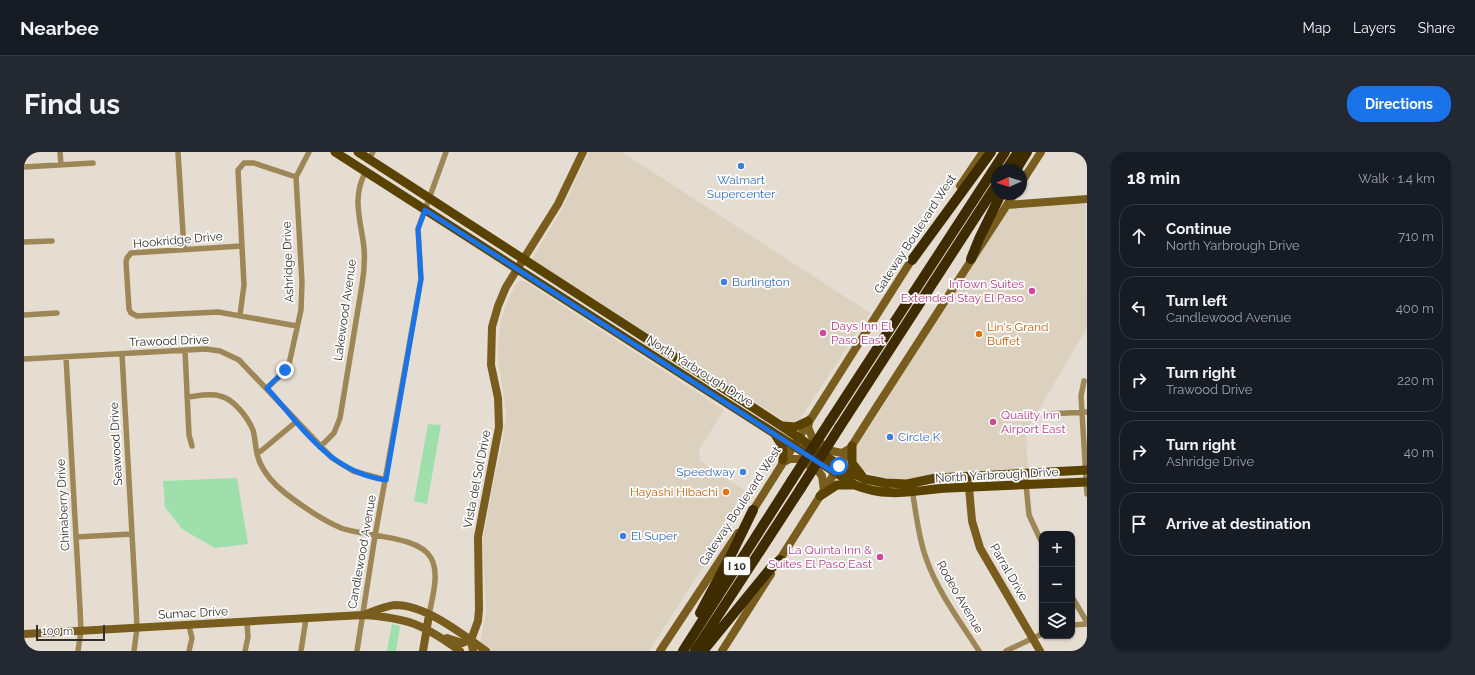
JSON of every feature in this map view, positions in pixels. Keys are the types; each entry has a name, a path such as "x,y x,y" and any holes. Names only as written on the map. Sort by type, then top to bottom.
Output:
{"highway":[{"path":"912,260 991,152"},
{"name":"I 10","path":"688,650 792,480 1005,152"},
{"path":"1010,164 1018,152"},
{"path":"1020,164 1027,152"},
{"name":"I 10","path":"688,650 801,488 991,193"},
{"path":"971,259 998,200"},
{"path":"688,650 699,614 753,510"},
{"path":"704,651 770,569 780,560"}],"main road":[{"name":"North Yarbrough Drive","path":"335,152 517,270 774,433 795,441 837,469 855,485 885,493 913,493 969,488 1086,482"},
{"name":"North Yarbrough Drive","path":"358,152 371,156 430,199 780,425 795,441"},
{"name":"Vista del Sol Drive","path":"471,640 479,615 478,537 499,427 499,408 491,365 490,337 498,306 506,287 558,204 582,152"},
{"name":"Gateway Boulevard West","path":"660,651 753,510 795,441 983,152"},
{"path":"1027,174 1041,152"},
{"path":"1007,205 1087,199"},
{"path":"722,651 850,448 1010,200"},
{"path":"668,365 673,356"},
{"path":"809,420 808,427 812,437 832,451 842,453 850,448"},
{"path":"780,425 794,427 809,420"},
{"path":"774,433 783,447 782,462 790,459 799,459 819,472 822,476 822,493"},
{"path":"850,448 852,464 864,479"},
{"name":"North Yarbrough Drive","path":"837,469 864,479 884,483 912,483 936,478 1086,470"},
{"name":"Parral Drive","path":"968,476 972,521 980,548 1034,638 1040,651"},
{"path":"822,493 837,485 855,485"},
{"name":"Sumac Drive","path":"363,615 394,605 408,607 429,615 471,640 486,651"},
{"name":"Sumac Drive","path":"24,634 189,626 363,615 393,617 427,629 460,651"},
{"path":"423,651 429,615"},
{"path":"435,634 462,643 471,640 473,651"}],"street":[{"path":"60,152 61,165"},
{"path":"178,152 184,250"},
{"path":"240,315 244,285 238,170 240,166 246,163 254,163 296,177 309,152"},
{"name":"Candlewood Avenue","path":"357,651 375,536 421,279 418,229 446,152"},
{"path":"24,167 93,163"},
{"name":"Lakewood Avenue","path":"320,447 334,433 340,418 361,293 365,268 357,201 359,186 366,172"},
{"name":"Ashridge Drive","path":"267,388 279,377 289,364 301,310 302,282 296,177"},
{"path":"24,242 52,241"},
{"name":"Hookridge Drive","path":"242,246 132,253 128,255 126,262 129,309 131,313 137,316 218,312 298,326"},
{"path":"24,315 57,313"},
{"name":"Trawood Drive","path":"24,359 206,349 228,354 239,360 267,388 320,447 332,458 354,471 386,480"},
{"path":"184,350 189,435 192,446"},
{"name":"Seawood Drive","path":"122,354 137,628 134,651"},
{"name":"Chinaberry Drive","path":"66,357 81,631 78,651"},
{"path":"1084,381 1081,396 1084,412 1087,494"},
{"path":"187,397 217,395 228,399 249,423 253,431 256,453 263,468 272,480 304,508 317,517 343,528 375,536 414,543 420,546 431,558 435,576 429,615"},
{"path":"1047,414 1084,412"},
{"path":"256,453 273,442 297,421"},
{"path":"1025,474 1029,515 1039,537"},
{"name":"Rodeo Avenue","path":"912,483 919,530 931,571 938,587 979,651"},
{"path":"76,537 132,534"},
{"path":"1075,601 1087,623 1075,625"},
{"path":"301,651 306,619"},
{"path":"245,651 248,637 247,622"},
{"path":"189,626 192,638 189,651"},
{"path":"1006,651 1039,636"}],"shaded area":[{"path":"589,152 622,152 870,313 799,420 789,424 532,259 563,207"},
{"path":"1086,201 1087,328 1026,431 1028,471 926,477 902,480 886,479 845,465 1010,207"},
{"path":"524,281 724,410 699,450 700,461 750,494 649,651 491,651 480,642 486,613 483,551 484,533 502,446 506,413 498,357 498,344 501,320 507,302 516,284"}],"green space":[{"path":"428,424 441,425 427,504 414,501"},
{"path":"237,478 248,544 215,548 182,529 165,507 163,481"},
{"path":"392,624 400,626 396,651 387,651"}],"place":[{"name":"Walmart Supercenter","path":"741,166"},
{"name":"Burlington","path":"724,282"},
{"name":"InTown Suites Extended Stay El Paso","path":"1032,291"},
{"name":"Days Inn El Paso East","path":"823,333"},
{"name":"Lin's Grand Buffet","path":"979,334"},
{"name":"Quality Inn Airport East","path":"993,422"},
{"name":"Circle K","path":"890,437"},
{"name":"Speedway","path":"743,472"},
{"name":"Hayashi Hibachi","path":"726,492"},
{"name":"El Super","path":"623,536"},
{"name":"La Quinta Inn & Suites El Paso East","path":"880,557"}],"route":[{"path":"285,370 267,388 320,447 332,458 354,471 386,480 421,279 422,269 418,229 425,210 835,473 839,466"}]}
